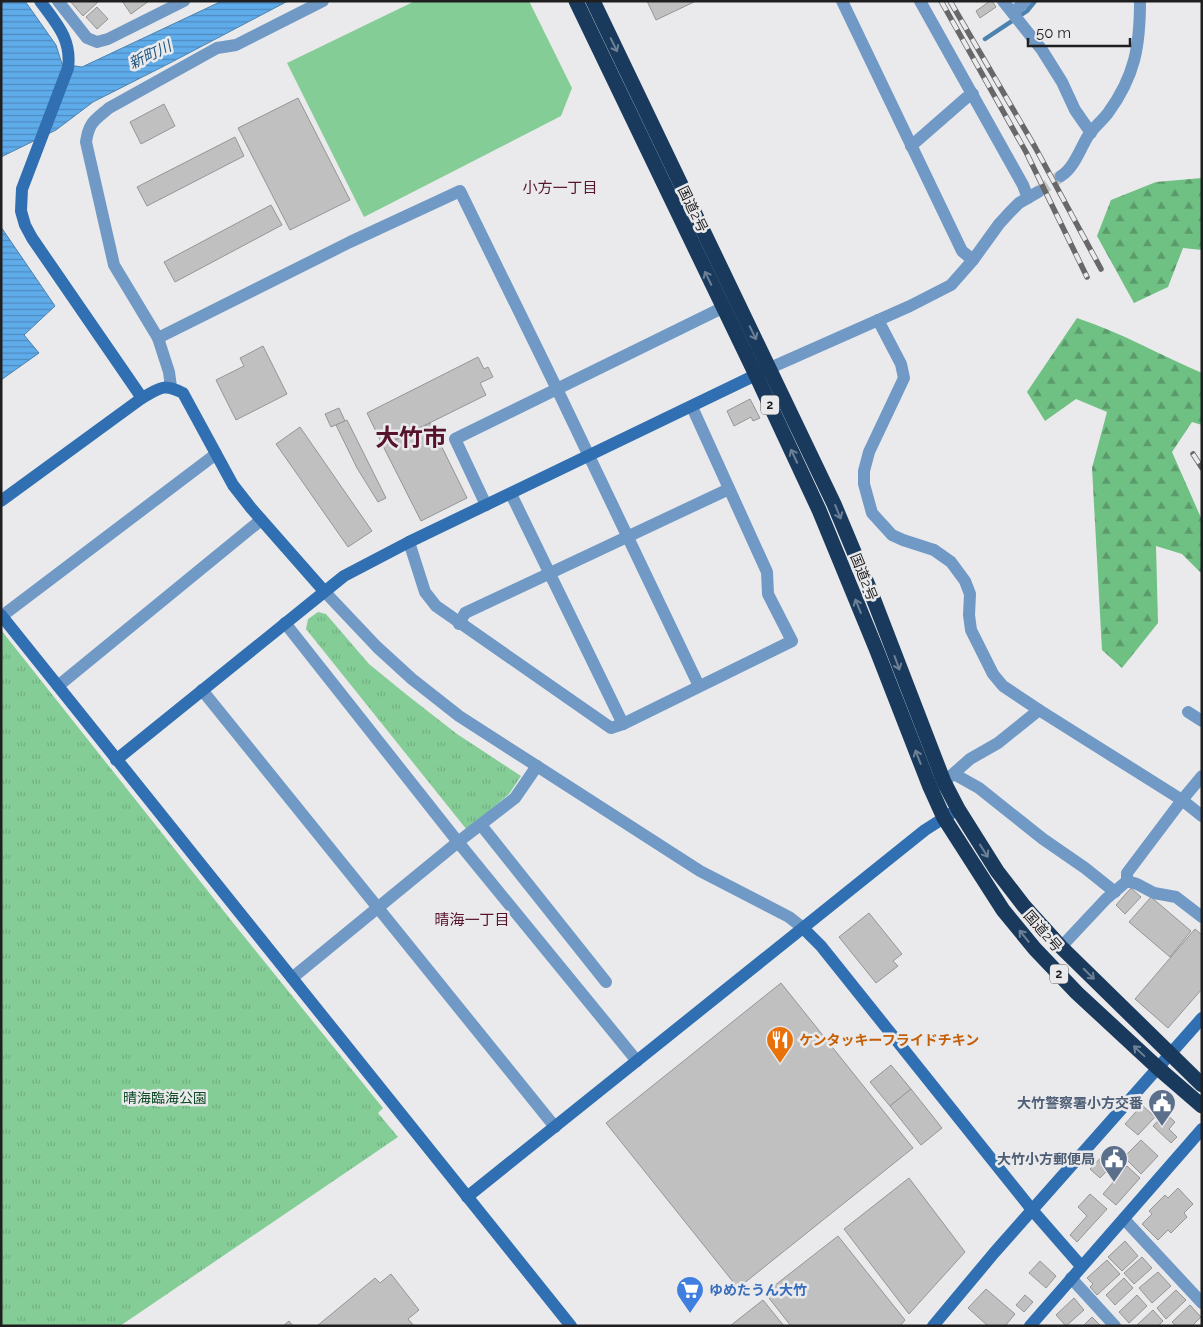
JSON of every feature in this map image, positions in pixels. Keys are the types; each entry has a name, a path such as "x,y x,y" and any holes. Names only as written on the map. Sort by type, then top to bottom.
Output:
{"highway":[{"name":"国道2号","path":"576,1 722,308 756,375 822,519 877,651 958,809 997,871 1024,906 1061,947 1202,1085"},
{"name":"国道2号","path":"593,1 834,504 870,590 943,781 944,818 1003,910 1035,949 1077,993 1202,1106"}],"street":[{"path":"40,1 62,32 70,56 68,68 22,189 21,211 32,238 142,398"},
{"path":"58,1 87,38 96,42 108,39 184,1"},
{"path":"171,387 169,372 158,338 114,265 86,142 88,128 109,108 217,48 236,45 323,1"},
{"path":"842,1 962,251 973,260"},
{"path":"116,760 344,576 409,542 770,368 925,299 951,285 973,260 999,224 1019,203 1033,195 1023,185 920,1"},
{"path":"1003,1 1042,50 1090,133"},
{"path":"1013,13 1025,1"},
{"path":"1060,176 1067,172 1090,133 1107,115 1120,96 1138,49 1140,1"},
{"path":"911,146 973,94"},
{"path":"158,338 350,242 460,191 557,389 698,686"},
{"path":"486,505 455,439 722,308"},
{"path":"878,320 901,364 904,378 870,452 864,471 864,484 872,513 892,535 934,550 951,562 965,580 970,594 969,615 971,630 992,674 1003,686 1182,800 1202,816"},
{"path":"1,501 142,398 160,388 171,387 183,393 233,485 261,520 376,647 412,679 459,716 700,871 789,918 803,928 821,946 1033,1211 1081,1266"},
{"path":"409,542 425,592 436,606 459,624 611,728 623,724 792,641 768,594 766,572 692,407"},
{"path":"216,454 1,616 571,1326"},
{"path":"459,624 465,614 729,489"},
{"path":"511,494 623,724"},
{"path":"58,686 261,520"},
{"path":"285,623 458,842 637,1061"},
{"path":"202,690 555,1127"},
{"path":"943,781 970,759 998,743 1039,710"},
{"path":"1188,712 1202,721"},
{"path":"292,978 458,842 515,798 537,766"},
{"path":"1061,947 1126,881 1127,873 1202,776"},
{"path":"943,781 978,788 1115,892"},
{"path":"467,1197 925,830 958,809"},
{"path":"481,825 606,982"},
{"path":"1126,881 1137,884 1154,893 1176,897 1202,917"},
{"path":"933,1326 1202,1018"},
{"path":"1030,1326 1202,1129"},
{"path":"1124,1219 1202,1303"},
{"path":"1071,1278 1115,1326"}],"green space":[{"path":"415,1 529,1 572,88 561,116 364,217 287,63"},
{"path":"1202,178 1202,250 1183,248 1168,287 1134,303 1097,236 1111,200 1156,182"},
{"path":"1077,318 1124,337 1202,373 1202,425 1192,422 1172,452 1202,520 1202,574 1182,554 1156,546 1158,623 1122,668 1102,650 1092,468 1107,412 1076,399 1045,421 1027,392"},
{"path":"318,612 326,614 369,664 407,695 457,734 521,776 509,794 467,830 306,629 308,619"},
{"name":"晴海臨海公園","path":"1,630 234,924 383,1108 378,1113 398,1137 120,1326 1,1326"}],"water":[{"name":"新町川","path":"1,1 25,1 56,45 62,64 82,67 222,1 288,1 93,102 56,130 1,157"},
{"path":"1,227 55,306 24,335 39,353 1,380"}],"building":[{"path":"70,1 99,1 83,16"},
{"path":"122,1 149,1 131,14"},
{"path":"647,1 696,1 656,20"},
{"path":"990,1 996,7 980,18 976,11"},
{"path":"97,7 108,19 97,29 86,17"},
{"path":"298,98 350,200 290,230 238,128"},
{"path":"164,104 175,126 141,144 130,122"},
{"path":"235,137 244,156 147,206 137,187"},
{"path":"271,205 282,225 175,282 164,262"},
{"path":"263,346 287,394 236,420 216,380 244,366 240,358"},
{"path":"478,357 484,369 488,367 493,377 480,383 486,395 383,446 367,413"},
{"path":"750,399 760,418 753,421 751,417 734,426 727,411"},
{"path":"339,408 345,421 331,427 325,414"},
{"path":"347,420 386,498 378,502 357,468 336,425"},
{"path":"430,423 467,498 421,521 383,446"},
{"path":"300,427 372,531 348,547 276,444"},
{"path":"1131,888 1141,897 1125,914 1116,905"},
{"path":"1151,897 1191,931 1170,957 1129,922"},
{"path":"869,913 902,954 893,961 898,966 876,983 839,937"},
{"path":"1195,929 1202,935 1202,989 1168,1028 1135,999"},
{"path":"781,983 913,1148 738,1288 606,1123"},
{"path":"891,1065 911,1089 890,1106 870,1082"},
{"path":"911,1089 942,1128 921,1145 890,1106"},
{"path":"1142,1105 1155,1117 1138,1135 1125,1124"},
{"name":"大竹警察署小方交番","path":"1165,1113 1175,1122 1169,1129 1177,1137 1171,1143 1153,1126"},
{"path":"1141,1140 1158,1156 1141,1174 1124,1157"},
{"path":"1108,1150 1124,1164 1113,1175 1108,1170 1100,1178 1090,1169"},
{"path":"1127,1166 1140,1178 1116,1205 1103,1194"},
{"path":"909,1178 965,1252 909,1314 844,1229"},
{"path":"1178,1188 1193,1204 1184,1213 1187,1217 1171,1233 1168,1230 1158,1240 1142,1224 1152,1214 1149,1211 1165,1195 1168,1198"},
{"path":"1090,1194 1107,1209 1077,1242 1070,1235 1087,1216 1078,1207"},
{"path":"838,1236 905,1320 900,1326 791,1326 765,1293"},
{"path":"1125,1241 1138,1256 1122,1271 1108,1257"},
{"path":"1142,1257 1152,1268 1134,1284 1124,1273"},
{"path":"1107,1260 1120,1274 1097,1295 1090,1287 1093,1284 1087,1278"},
{"path":"1040,1261 1056,1276 1046,1288 1029,1273"},
{"path":"1158,1272 1171,1286 1152,1303 1139,1288"},
{"path":"391,1274 419,1310 408,1319 414,1326 317,1326 375,1278 380,1283"},
{"path":"1124,1278 1133,1288 1115,1305 1106,1295"},
{"path":"986,1289 1015,1314 1005,1326 988,1326 968,1308"},
{"path":"1176,1290 1186,1300 1166,1319 1157,1308"},
{"path":"1025,1295 1033,1302 1024,1312 1016,1305"},
{"path":"1137,1295 1147,1306 1129,1323 1119,1312"},
{"path":"1074,1298 1084,1310 1066,1326 1056,1315"},
{"path":"763,1300 784,1326 730,1326"},
{"path":"1190,1305 1201,1317 1192,1326 1176,1326 1172,1322"},
{"path":"1153,1310 1163,1321 1158,1326 1136,1326"},
{"path":"1092,1317 1101,1326 1083,1326"},
{"path":"289,1321 293,1326 283,1326"}],"waterway":[{"path":"985,39 1027,11 1035,1"}],"tunnel":[{"path":"1038,192 1061,176"}],"railway":[{"path":"941,1 1026,152 1087,277"},
{"path":"950,1 1035,147 1101,269"},
{"path":"1193,454 1202,468"}],"place":[{"name":"ケンタッキーフライドチキン","path":"780,1064"},
{"name":"大竹警察署小方交番","path":"1162,1127"},
{"name":"大竹小方郵便局","path":"1114,1183"},
{"name":"ゆめたうん大竹","path":"690,1314"}],"district":[{"name":"小方一丁目","path":"560,188"},
{"name":"大竹市","path":"411,437"},
{"name":"晴海一丁目","path":"472,920"}]}
